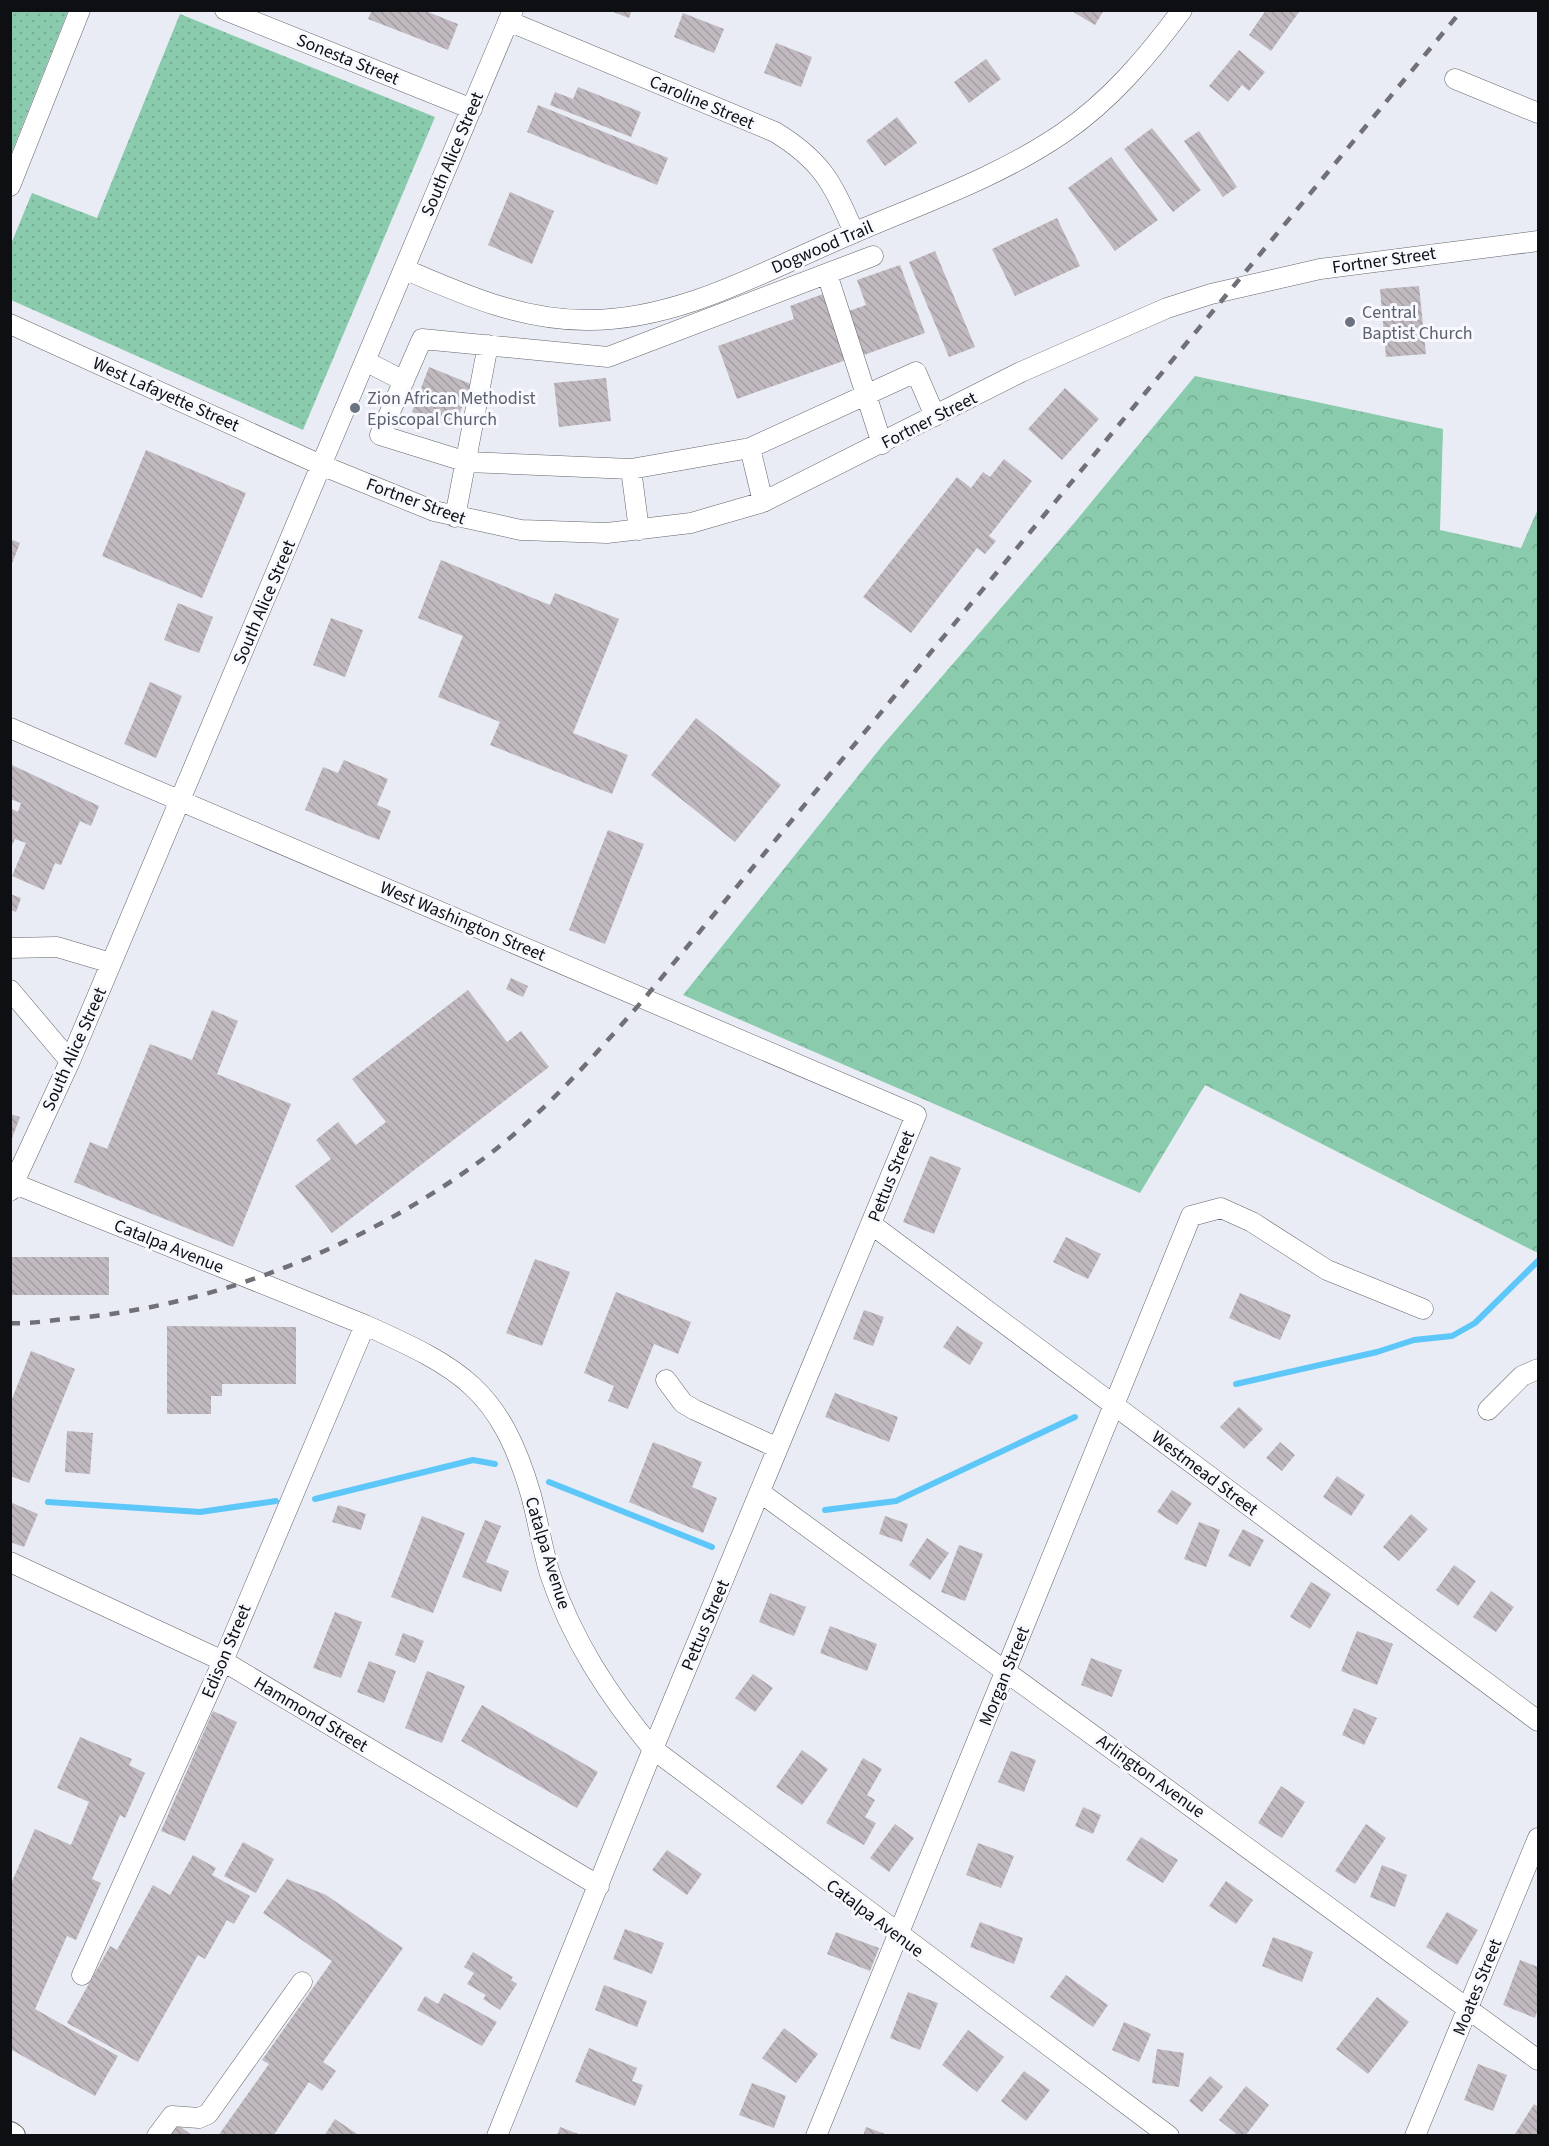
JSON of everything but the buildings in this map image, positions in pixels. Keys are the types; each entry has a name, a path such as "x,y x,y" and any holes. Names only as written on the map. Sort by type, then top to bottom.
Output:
{"street":[{"path":"10,186 80,10"},
{"name":"Sonesta Street","path":"225,10 472,109"},
{"name":"Dogwood Trail","path":"404,269 489,305 534,316 585,320 623,317 697,300 965,188 1012,165 1064,132 1107,98 1156,46 1182,10"},
{"name":"South Alice Street","path":"12,1185 70,1061 510,16"},
{"name":"Caroline Street","path":"510,16 775,132 801,147 822,168 838,194 854,233"},
{"path":"1455,79 1539,113"},
{"name":"Fortner Street","path":"321,465 385,492 455,517 521,530 568,533 639,530 691,523 763,502 1021,372 1167,308 1211,294 1320,269 1539,241"},
{"path":"873,256 608,357 422,339 380,435 467,462 631,469 750,448 916,372 935,416"},
{"path":"827,274 882,444"},
{"name":"West Lafayette Street","path":"10,324 321,465"},
{"path":"455,517 488,345"},
{"path":"365,361 404,381"},
{"path":"750,448 763,502"},
{"path":"631,469 639,530"},
{"name":"West Washington Street","path":"10,728 916,1115"},
{"path":"10,948 57,946 111,963"},
{"path":"10,990 70,1061"},
{"name":"Pettus Street","path":"497,2136 653,1749 916,1115"},
{"name":"Catalpa Avenue","path":"12,1185 365,1325 441,1362 466,1380 499,1416 520,1461 550,1574 585,1656 605,1687 653,1749 1169,2136"},
{"name":"Morgan Street","path":"816,2136 1191,1216 1221,1208 1252,1221 1327,1270 1423,1309"},
{"name":"Westmead Street","path":"871,1224 1539,1721"},
{"name":"Edison Street","path":"82,1976 223,1661 365,1325"},
{"path":"1488,1410 1522,1376 1539,1369"},
{"path":"666,1380 683,1403 778,1448"},
{"name":"Arlington Avenue","path":"761,1493 1539,2060"},
{"name":"Hammond Street","path":"10,1562 223,1661 599,1886"},
{"name":"Moates Street","path":"1415,2136 1539,1838"},
{"path":"157,2136 172,2116 199,2118 208,2114 302,1982"}],"green space":[{"path":"10,11 68,11 11,154"},
{"path":"180,14 435,117 303,430 11,300 11,244 32,193 97,218"},
{"path":"1195,376 1443,429 1440,530 1521,548 1538,509 1538,1253 1205,1085 1140,1193 683,995 882,746 1075,522"}],"waterway":[{"path":"1236,1384 1377,1352 1414,1340 1452,1336 1475,1323 1538,1261"},
{"path":"825,1510 896,1501 1075,1417"},
{"path":"315,1499 473,1460 495,1464"},
{"path":"549,1482 712,1547"},
{"path":"48,1502 200,1512 276,1501"}],"railway":[{"path":"10,1323 120,1313 176,1302 285,1268 389,1219 483,1159 527,1123 587,1063 644,999 1462,10"}],"place":[{"name":"Central Baptist Church","path":"1350,322"},
{"name":"Zion African Methodist Episcopal Church","path":"355,408"}]}
